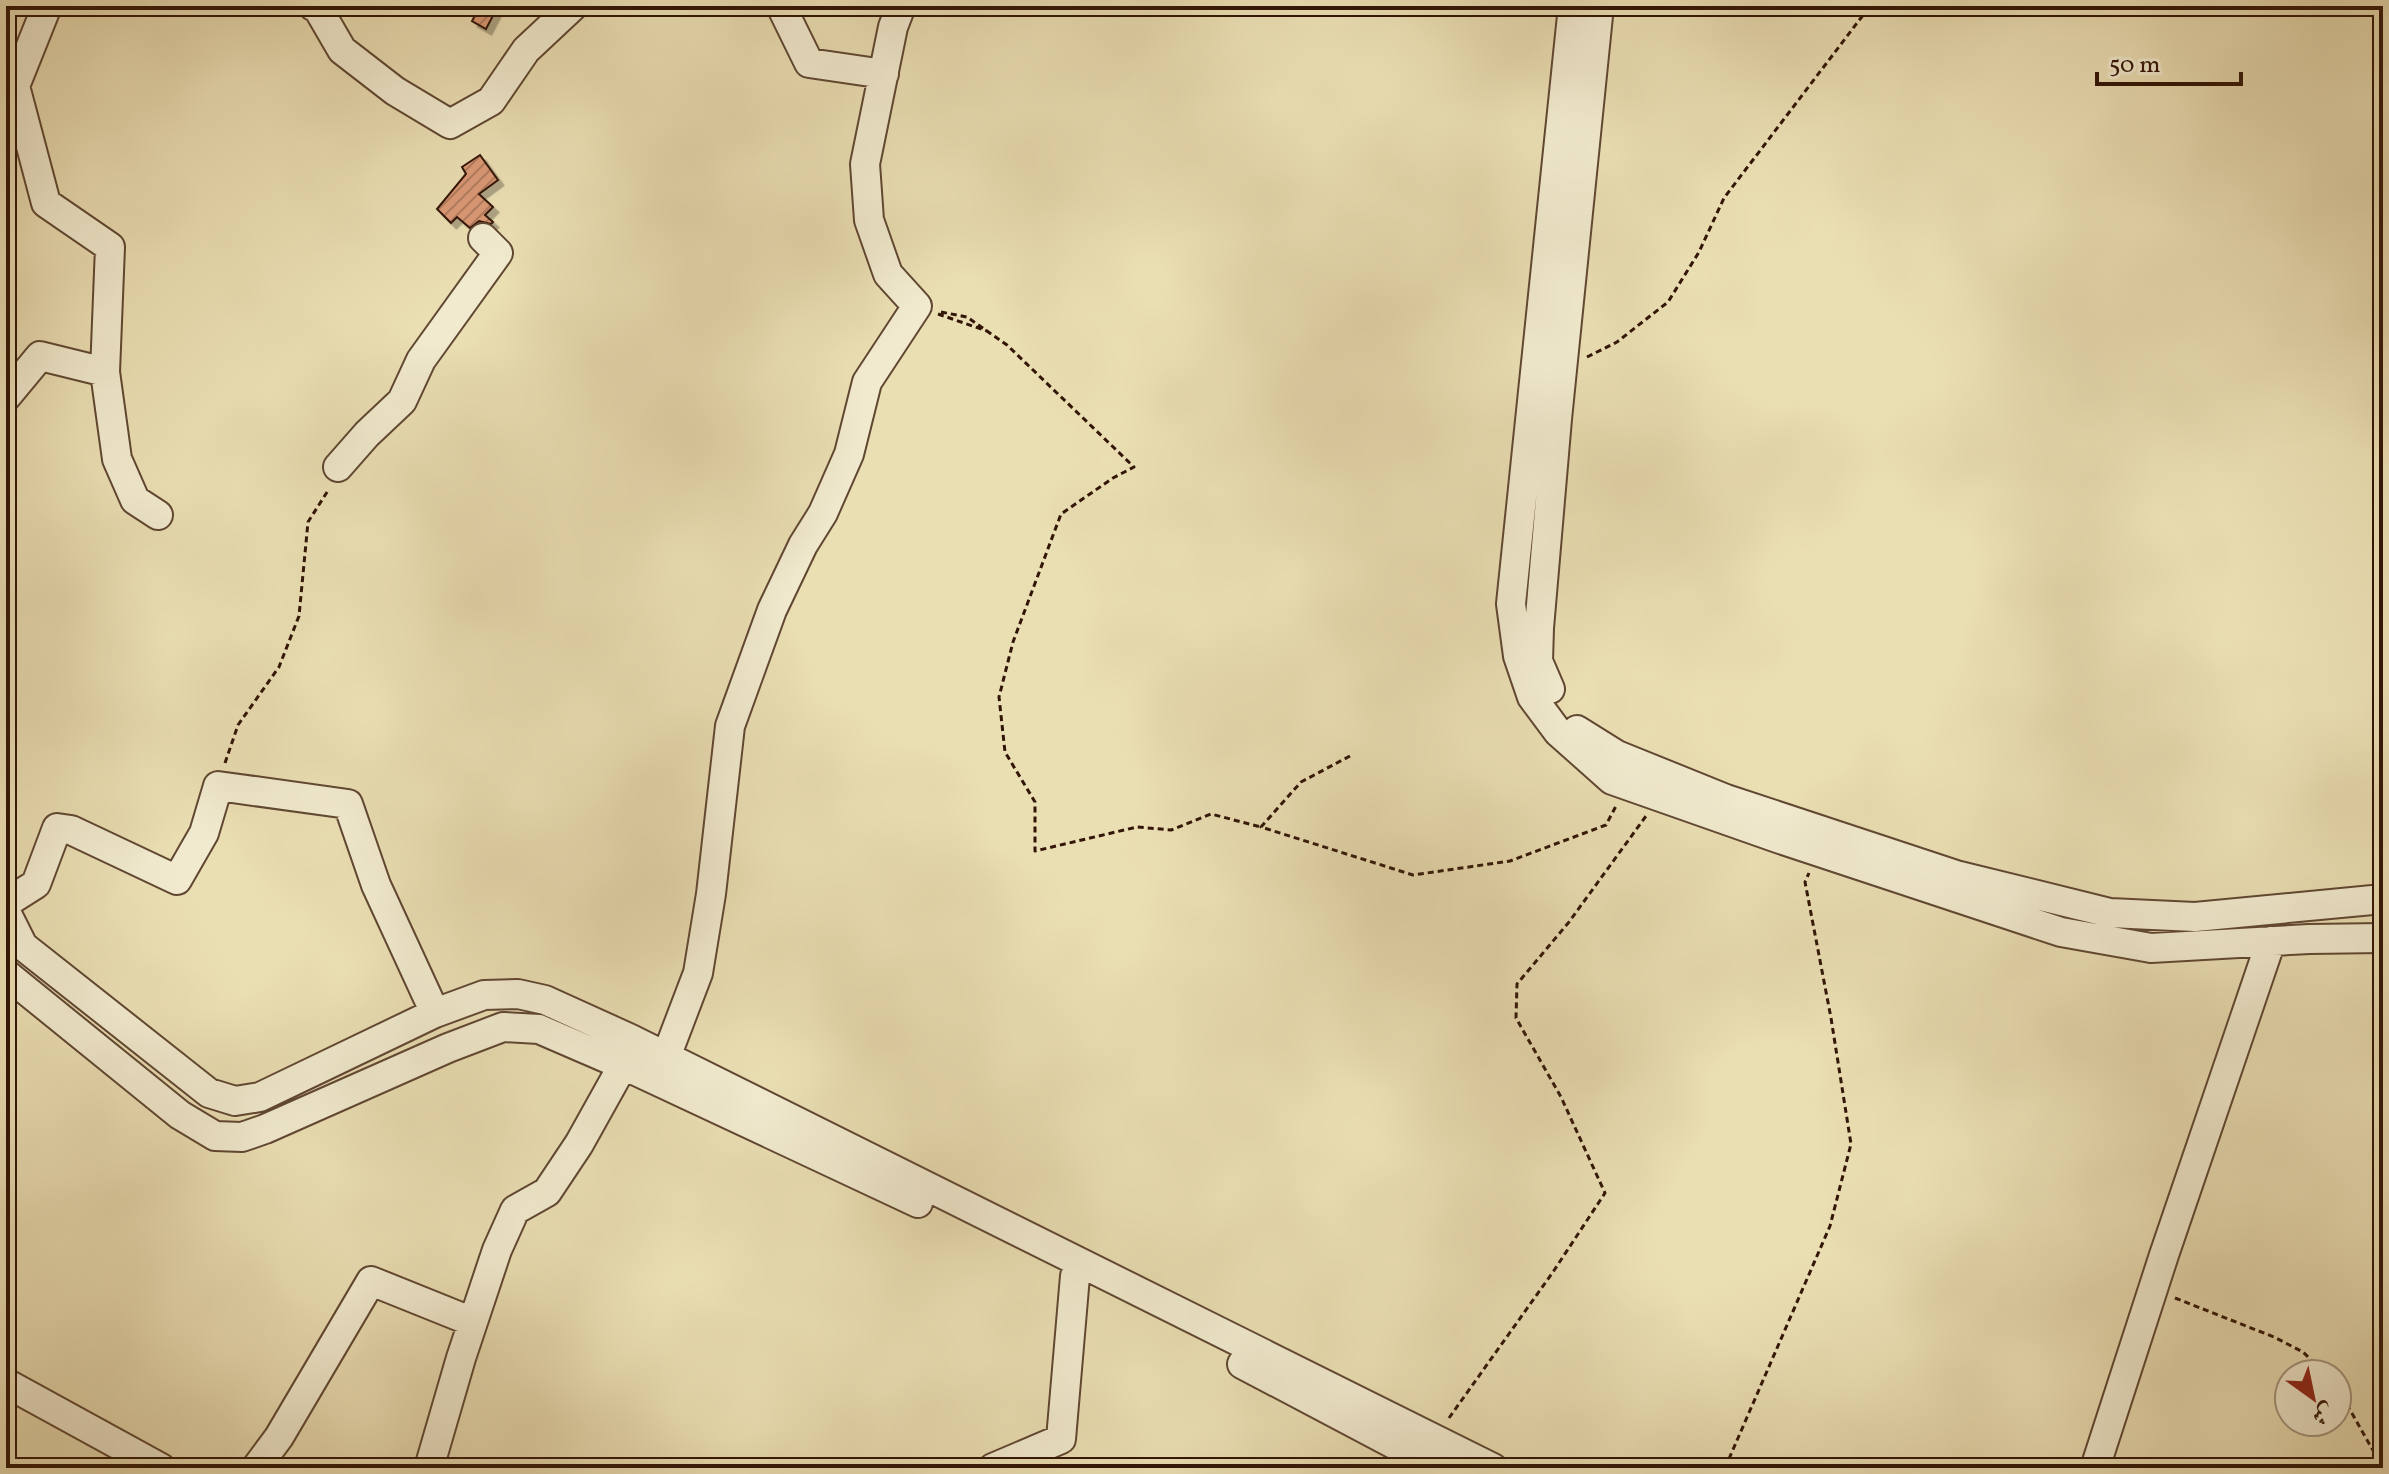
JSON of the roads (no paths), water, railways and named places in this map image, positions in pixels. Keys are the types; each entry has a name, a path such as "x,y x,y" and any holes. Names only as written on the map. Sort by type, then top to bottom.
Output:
{"street":[{"path":"47,6 11,86 46,203 110,247 105,372 117,459 135,500 158,515"},
{"path":"313,6 317,7 342,50 395,91 450,124 491,101 526,50 573,6"},
{"path":"781,6 809,63 884,74"},
{"path":"666,1057 698,973 711,894 730,726 772,610 803,545 823,513 849,454 867,382 917,306 888,274 869,220 865,164 893,27 901,6"},
{"path":"1573,6 1511,604 1518,656 1532,697 1558,732 1612,780 2061,932 2151,948 2383,938"},
{"path":"1599,6 1562,369 1538,661 1552,693 1578,732 1617,755 1726,799 1956,875 2110,913 2195,917 2383,899"},
{"path":"338,467 402,401 421,360 498,253 483,238"},
{"path":"6,397 40,356 105,372"},
{"path":"6,903 36,884 57,828 71,830 177,880 204,833 218,786 348,804 376,885 435,1013"},
{"path":"6,912 23,946 209,1093 235,1101 260,1097 435,1013 484,995 518,994 545,1000 666,1057 1439,1454"},
{"path":"2095,1468 2271,941"},
{"path":"6,974 180,1115 215,1136 242,1137 265,1129 503,1027 539,1029 623,1065 1075,1276 1439,1454 1493,1468"},
{"path":"429,1468 497,1250 515,1210 547,1192 579,1144 623,1065"},
{"path":"993,1468 1061,1439 1075,1276"},
{"path":"256,1468 279,1437 371,1281 473,1322"},
{"path":"6,1383 161,1468"}]}
